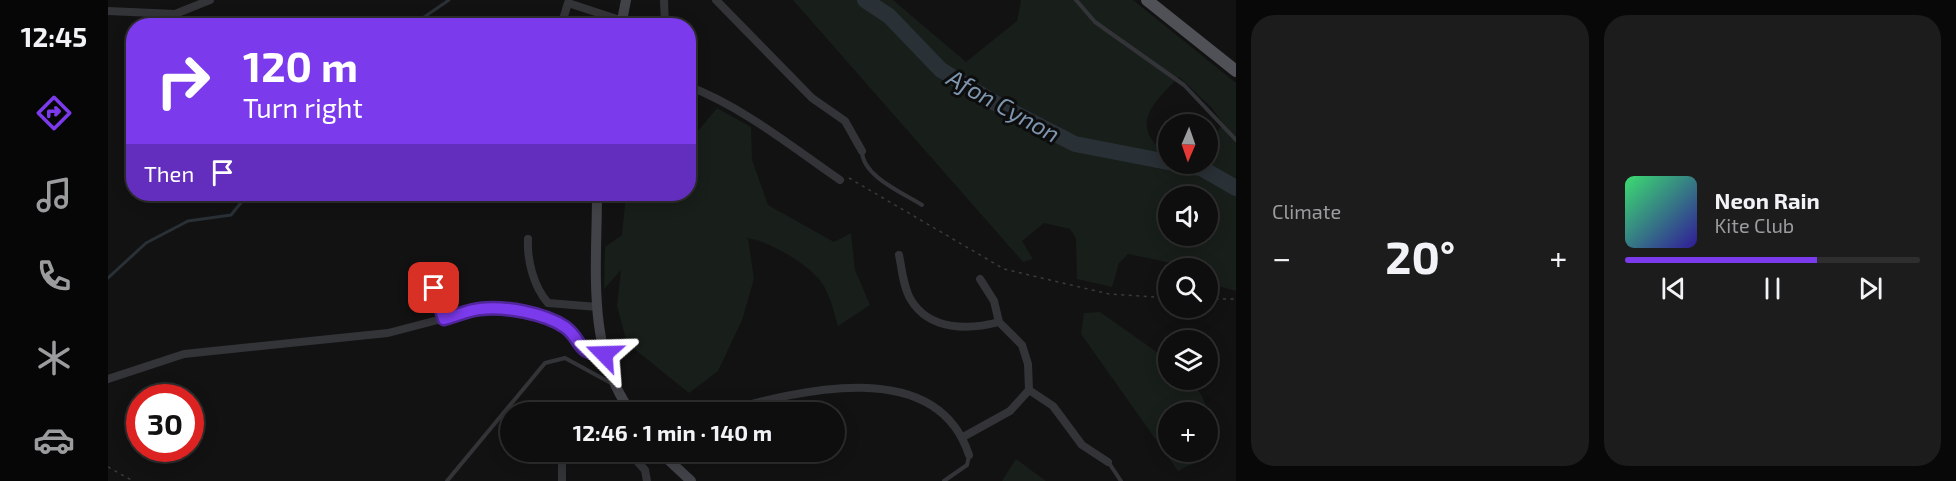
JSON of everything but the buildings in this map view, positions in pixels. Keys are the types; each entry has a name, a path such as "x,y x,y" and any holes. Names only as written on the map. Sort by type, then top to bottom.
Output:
{"main road":[{"path":"623,18 626,0"},
{"path":"1148,0 1236,71"},
{"path":"597,201 598,307 604,354 613,384 625,402"},
{"path":"671,462 691,481"}],"street":[{"path":"108,11 175,14 210,0"},
{"path":"664,0 665,18"},
{"path":"716,0 812,98 845,121 862,151"},
{"path":"563,18 568,3 608,18"},
{"path":"696,89 764,128 840,180"},
{"path":"528,238 527,257 543,297 548,303 598,307"},
{"path":"899,255 911,300 920,311 958,329 999,322"},
{"path":"963,437 1010,411 1029,390 1026,355 1016,337 999,322 994,301 980,279"},
{"path":"108,379 184,354 332,341 388,333 480,309 514,311 556,322 568,329 581,348 590,354 604,354"},
{"path":"770,402 814,389 859,387 890,390 935,408 963,437 969,455"},
{"path":"1029,390 1053,406 1082,445 1108,462"},
{"path":"562,462 562,481"},
{"path":"638,462 645,470 647,481"}],"lane":[{"path":"1076,0 1095,22 1184,85 1236,140"},
{"path":"862,151 862,159 868,170 922,206"},
{"path":"435,264 434,288 444,319"},
{"path":"447,481 545,363 565,358 613,384"},
{"path":"944,481 967,465 969,455"},
{"path":"1108,462 1121,481"}],"path":[{"path":"840,180 847,177 1004,269 1109,294 1158,297"},
{"path":"1218,299 1236,299"},
{"path":"108,467 132,481"}],"shaded area":[{"path":"793,0 893,0 966,62 1017,21 1021,0 1133,0 1236,83 1236,291 1218,286 1218,258 1158,258 1158,260 1128,254 1119,263 1112,287 1077,279 1076,238 1070,229 1044,223 1022,241 1033,259 1023,262"},
{"path":"717,108 751,127 752,160 768,205 834,242 851,233 855,270 870,305 838,326 831,301 812,272 774,247 745,238 748,239 754,279 742,320 718,371 689,393 627,343 617,306 621,270 604,289 605,247 622,235 625,201 696,201 696,132"},
{"path":"1100,312 1158,353 1158,390 1198,390 1204,402 1158,402 1158,443 1081,334 1084,313"},
{"path":"1016,459 1046,481 1002,481"},
{"path":"1172,462 1197,462 1178,471"}],"waterway":[{"path":"423,18 449,0"},
{"name":"Afon Cynon","path":"865,0 889,16 941,70 995,103 1075,144 1158,160"},
{"name":"Afon Cynon","path":"1212,174 1236,188"},
{"path":"108,278 146,243 188,221 231,215 242,201"}],"route":[{"path":"434,288 444,319 480,309 514,311 556,322 568,329 581,348 590,354 604,354"}]}
